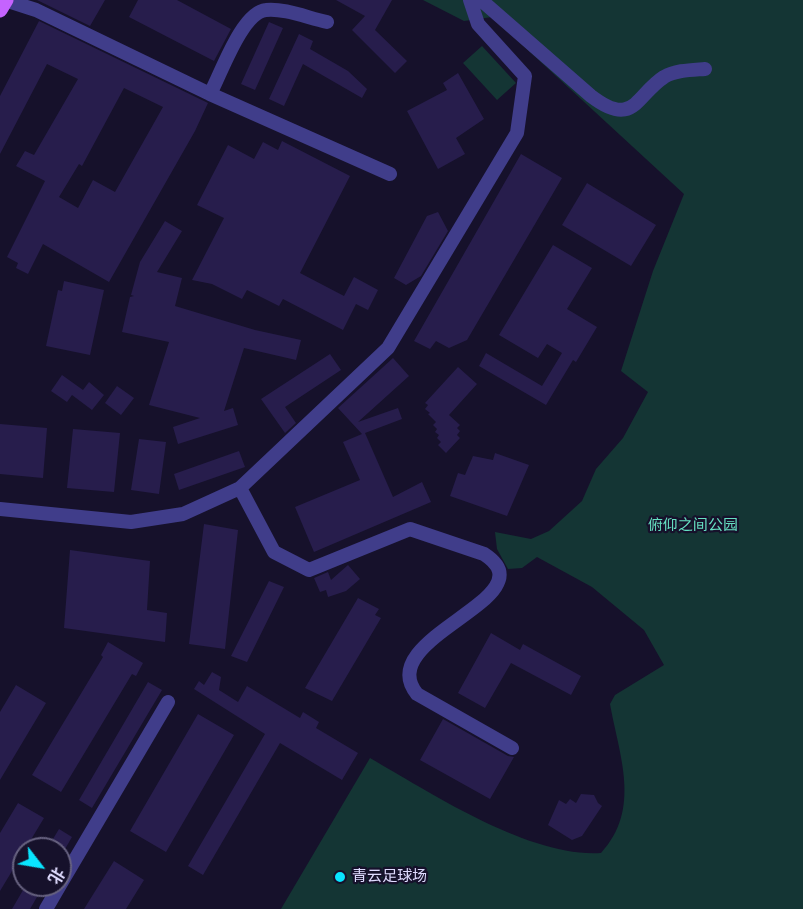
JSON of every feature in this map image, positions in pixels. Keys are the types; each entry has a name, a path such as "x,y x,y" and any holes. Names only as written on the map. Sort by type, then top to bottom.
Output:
{"main road":[{"path":"0,10 6,0"}],"street":[{"path":"6,0 36,10 210,94 390,174"},
{"path":"0,509 131,522 183,514 240,488 388,348 517,132 525,76 478,24 470,0"},
{"path":"481,0 591,96 606,106 617,109 631,107 667,75 705,69"},
{"path":"210,94 246,21 258,12 268,9 327,22"},
{"path":"240,488 274,552 309,570 410,529 484,554 493,560 499,569 499,580 484,603 435,635 417,654 408,670 410,684 417,694 512,748"},
{"path":"72,865 168,702"}],"green space":[{"name":"俯仰之间公园","path":"423,0 803,0 803,909 281,909 370,758 451,805 513,834 573,852 601,853 614,836 621,818 624,800 622,762 610,704 615,695 664,665 644,630 592,587 537,557 522,568 508,569 497,549 495,532 531,539 549,531 582,501 596,469 623,438 648,392 621,371 653,271 684,194 492,17 464,21"},
{"path":"482,46 516,83 497,100 463,63"}],"building":[{"path":"37,0 105,0 90,26"},
{"path":"138,0 177,0 231,29 214,61 129,17"},
{"path":"336,0 392,0 375,30 407,61 395,73 352,30 365,16"},
{"path":"39,21 208,103 195,131 109,282 43,244 28,274 16,268 18,263 7,257 45,181 16,166 25,151 34,155 78,79 47,64 0,154 0,96","holes":["124,88 163,107 115,192 93,180 78,208 59,197 79,164 82,166"]},
{"path":"269,22 283,28 255,90 241,84"},
{"path":"299,34 313,41 310,49 348,71 367,89 362,98 303,64 284,106 269,99"},
{"path":"458,73 484,119 456,138 465,154 438,169 407,111 447,90 443,83"},
{"path":"282,141 350,176 300,273 344,296 354,277 378,290 368,310 356,304 343,330 283,299 279,306 247,290 242,299 212,284 192,280 224,218 197,205 228,145 254,159 263,142 278,150"},
{"path":"521,154 562,178 467,340 449,348 436,341 430,349 414,341"},
{"path":"587,183 656,225 631,266 562,225"},
{"path":"438,212 448,231 421,276 406,285 394,278 427,216"},
{"path":"165,221 182,231 157,272 182,278 175,306 255,330 301,340 296,360 244,348 224,411 233,408 238,425 178,444 173,427 200,418 149,405 169,342 122,332 130,297 134,296 131,295 140,262"},
{"path":"553,245 592,268 567,309 597,327 576,362 573,360 546,405 479,366 486,353 542,386 562,353 547,344 538,358 499,335"},
{"path":"64,281 104,290 90,355 46,346 58,290 62,291"},
{"path":"330,354 341,370 285,407 296,423 285,433 261,399"},
{"path":"393,358 409,376 358,422 398,408 402,419 365,433 393,497 422,482 431,502 314,552 295,507 360,480 343,442 362,434 338,408"},
{"path":"458,367 477,384 449,415 460,425 457,428 460,431 457,435 460,438 446,453 438,445 441,442 437,438 439,435 435,432 437,429 433,425 436,422 425,409 428,405 425,403"},
{"path":"62,375 83,390 89,382 104,395 92,410 72,395 67,402 51,391"},
{"path":"117,386 134,398 121,415 105,403"},
{"path":"0,424 47,428 43,478 0,474"},
{"path":"73,429 120,433 114,492 67,488"},
{"path":"139,439 166,442 159,494 131,490"},
{"path":"239,451 245,467 179,490 174,474"},
{"path":"495,453 529,465 507,516 450,496 458,473 465,475 473,456 493,460"},
{"path":"204,524 238,530 225,649 189,644"},
{"path":"70,550 150,561 147,610 167,613 165,642 64,628"},
{"path":"348,565 360,579 346,591 328,597 326,590 320,592 314,578 328,572 331,580"},
{"path":"269,581 284,587 247,662 231,656"},
{"path":"358,598 379,609 375,615 381,618 332,701 305,688"},
{"path":"491,633 520,650 523,644 581,676 571,695 511,663 485,708 458,693"},
{"path":"108,642 143,663 136,676 132,674 61,792 32,775 103,657 101,655"},
{"path":"212,672 221,677 219,690 238,702 247,686 300,718 303,712 319,722 316,728 358,753 342,780 280,743 203,875 188,866 265,734 194,689 199,681 204,685"},
{"path":"148,682 162,690 92,808 79,800"},
{"path":"16,685 46,703 0,780 0,712"},
{"path":"198,714 234,735 166,852 130,831"},
{"path":"443,719 508,756 514,757 490,799 420,760"},
{"path":"581,794 594,795 602,806 582,836 572,840 548,825 559,800 566,804 570,799 576,803"},
{"path":"18,803 44,818 33,837 12,837 12,871 0,891 0,833"},
{"path":"59,829 72,837 54,837"},
{"path":"114,861 144,880 126,909 84,909"},
{"path":"19,897 37,897 30,909 12,909"}],"place":[{"name":"青云足球场","path":"340,877"}]}
